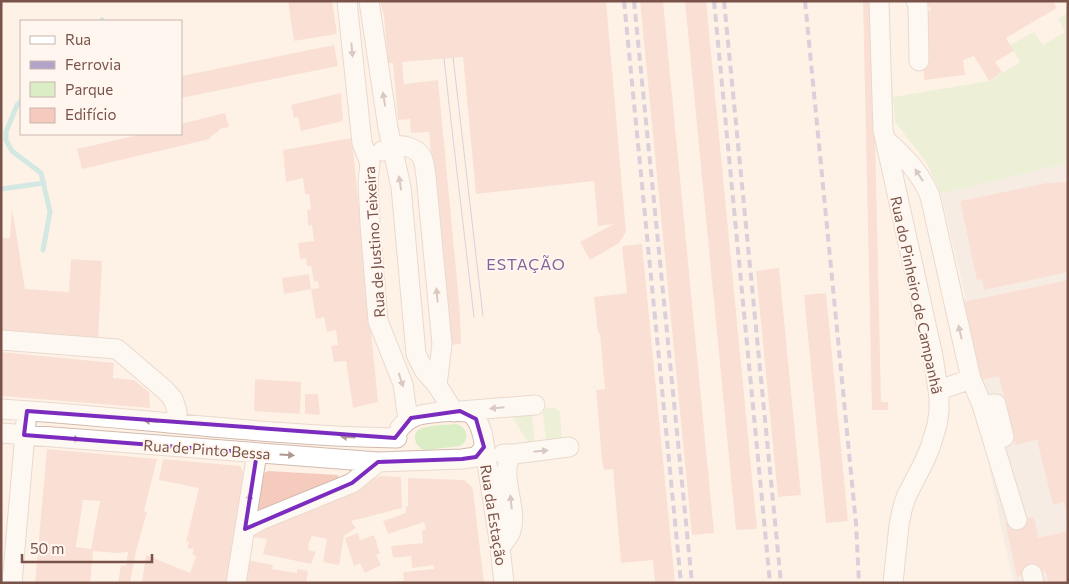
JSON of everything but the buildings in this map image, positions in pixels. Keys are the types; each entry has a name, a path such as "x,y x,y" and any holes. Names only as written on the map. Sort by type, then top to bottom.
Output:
{"street":[{"name":"Rua de Justino Teixeira","path":"347,1 362,143 370,163 368,182 370,224 378,321 403,384 408,420"},
{"name":"Rua de Justino Teixeira","path":"369,1 388,128 401,188 416,354 424,370 457,411"},
{"name":"Rua do Pinheiro de Campanhã","path":"879,1 882,119 885,139 939,390 939,412 933,440 900,517 893,583"},
{"path":"916,1 918,4 919,61"},
{"path":"885,139 915,168 930,196 971,379 982,405 996,404 1020,501 1016,515"},
{"path":"370,163 379,153 392,147 401,146 412,148 419,152 423,158 442,344 437,384"},
{"path":"404,219 427,188"},
{"path":"1,340 116,349 173,399 177,411 177,423"},
{"path":"939,390 971,379"},
{"path":"413,461 407,459 398,448 397,438 400,428 408,420 420,415 535,405"},
{"name":"Rua de Pinto Bessa","path":"1,410 360,438 397,438"},
{"path":"12,583 27,411"},
{"path":"457,411 469,412 478,422 482,431 482,453"},
{"name":"Rua de Pinto Bessa","path":"1,433 378,462 462,459 482,453 514,454 569,448"},
{"path":"236,583 257,453"},
{"name":"Rua da Estação","path":"482,453 500,547 504,583"},
{"path":"500,547 512,529 507,468 509,460 514,454"},
{"path":"245,528 352,483 378,462"}],"highlighted area":[{"path":"27,411 395,438 411,418 460,411 476,419 484,447 476,457 462,459 378,462 352,483 245,529 257,453 24,435"}],"shaded area":[{"path":"1068,165 1068,583 1014,583 981,424 979,381 960,300 966,299 941,194 1055,166"}],"green space":[{"path":"1068,13 1068,165 1055,166 941,194 926,162 895,122 893,97 989,81 1020,62 1010,45 1034,32 1043,45 1065,32 1058,19"},
{"path":"547,408 555,408 560,412 562,439 547,444 543,414"},
{"path":"530,412 535,443 530,446 510,413"},
{"path":"456,424 463,428 466,434 465,440 460,446 426,450 421,449 416,443 415,434 420,429 429,426"}],"waterway":[{"path":"20,102 6,132 6,140 12,151 41,173 50,212 43,250"},
{"path":"1,189 44,183"}],"tram line":[{"path":"453,57 483,316"},
{"path":"444,58 474,317"}],"railway":[{"path":"624,1 681,583"},
{"path":"634,1 692,583"},
{"path":"714,1 770,583"},
{"path":"724,1 781,583"},
{"path":"805,1 856,524 859,583"}],"district":[{"name":"ESTAÇÃO","path":"526,263"}]}
